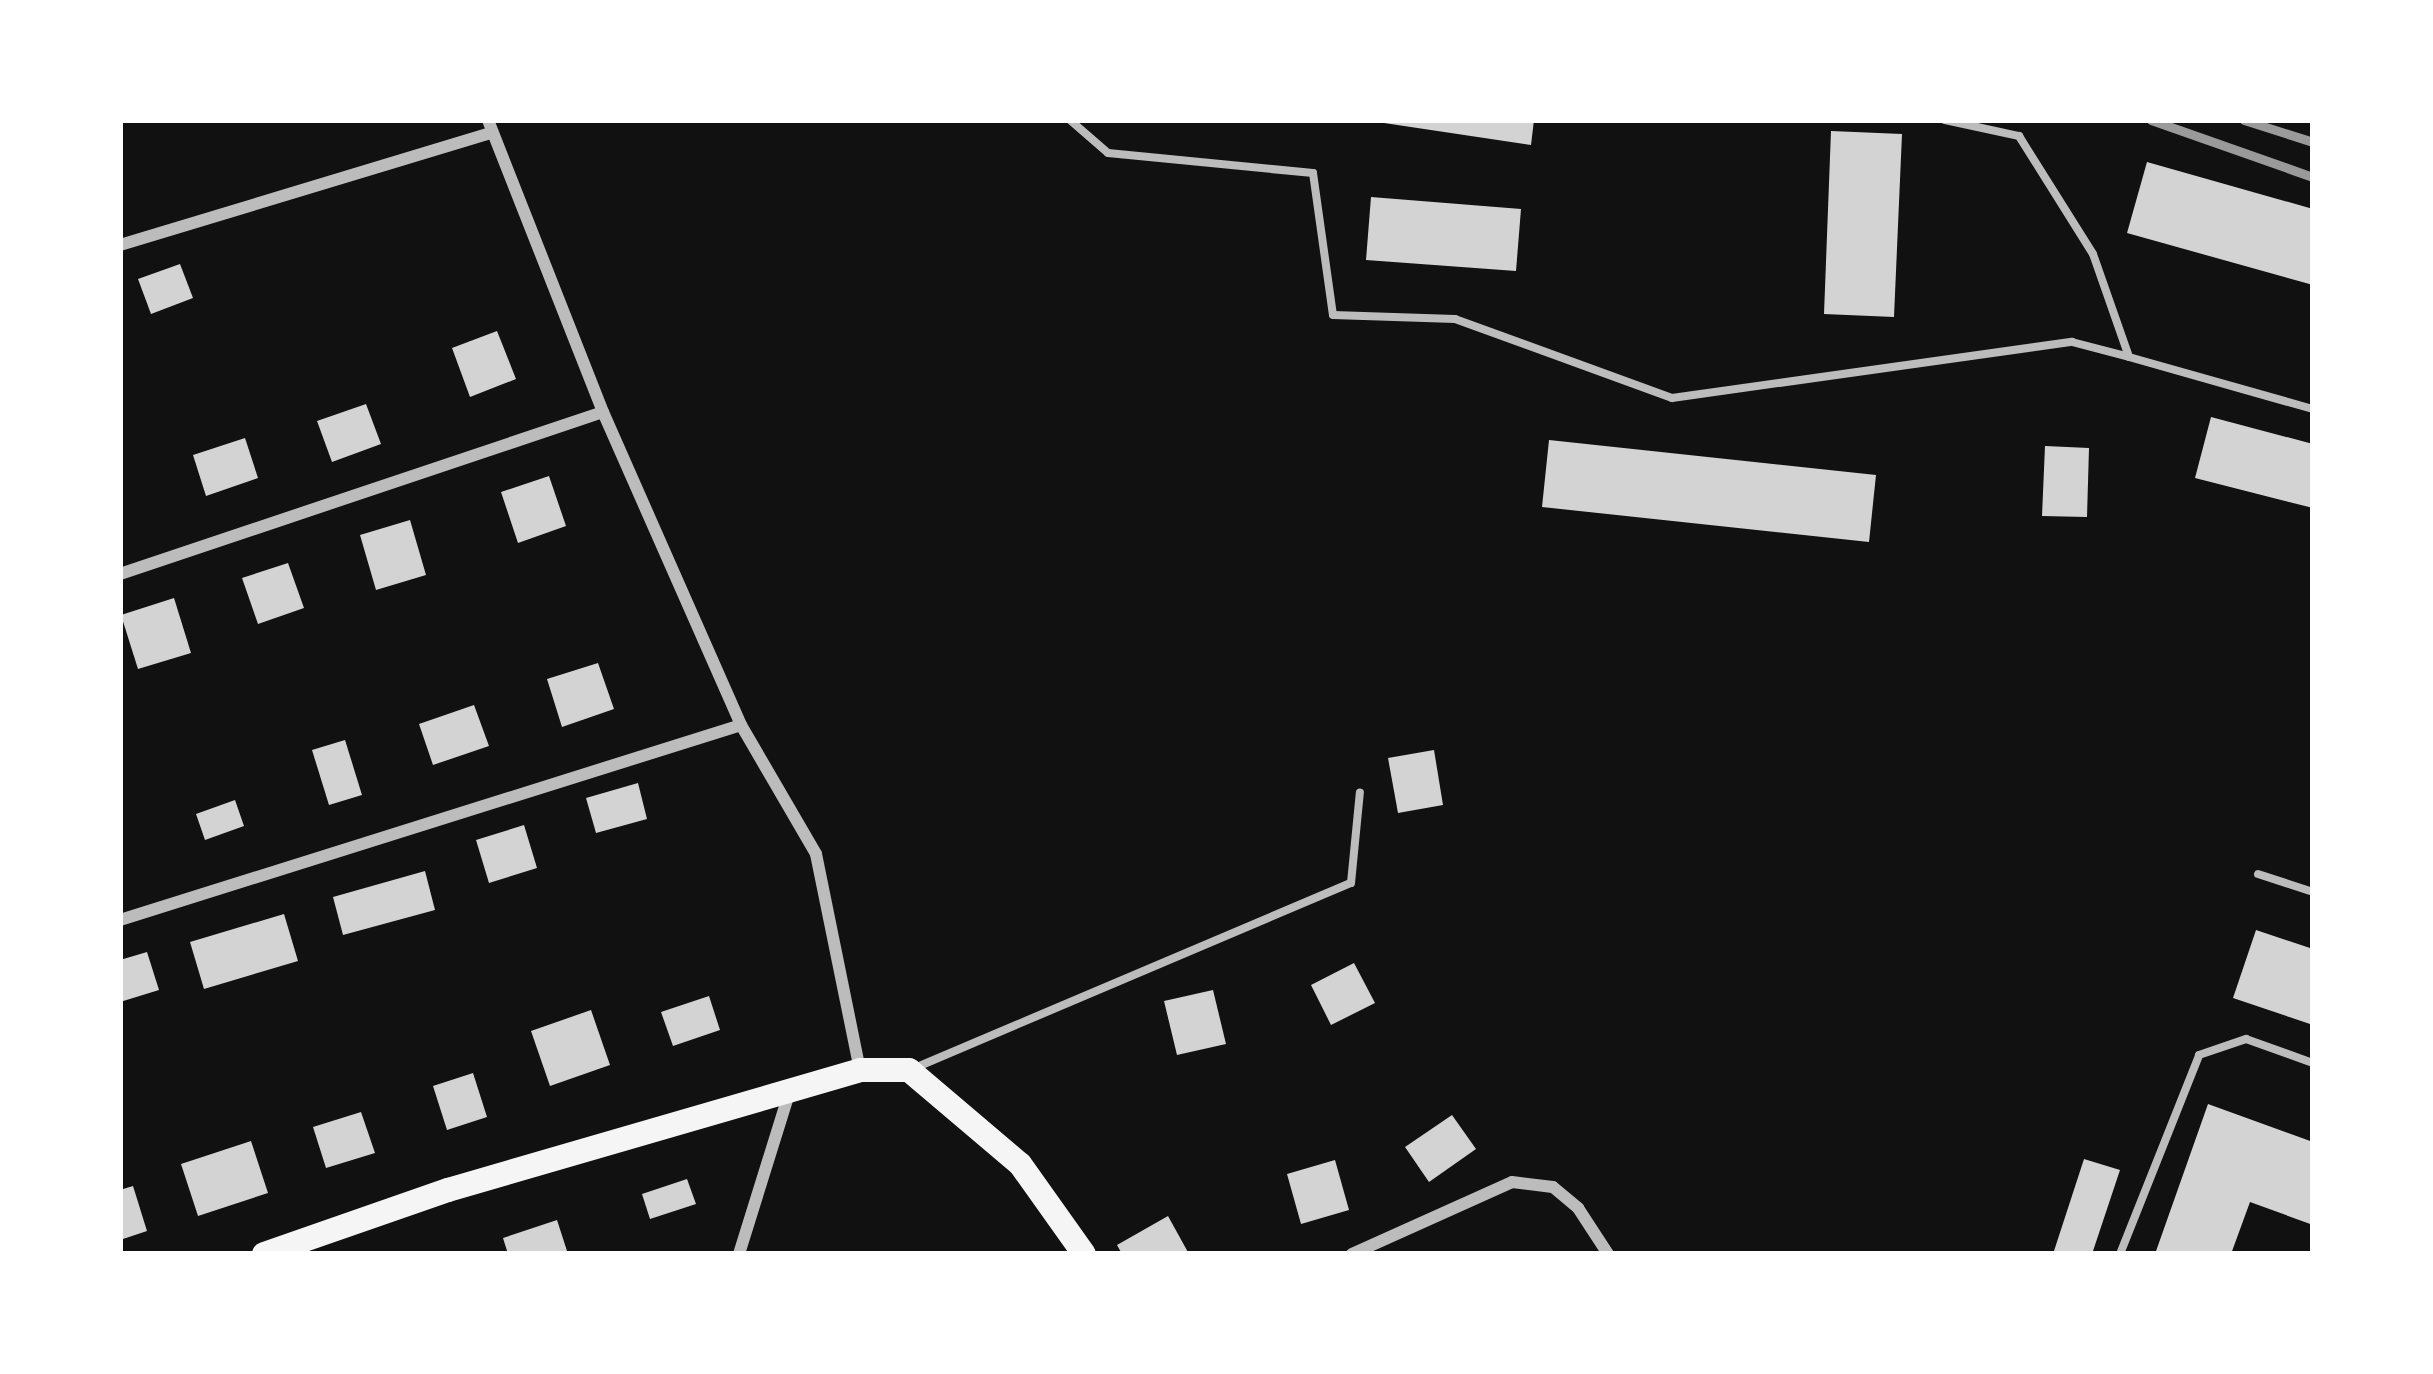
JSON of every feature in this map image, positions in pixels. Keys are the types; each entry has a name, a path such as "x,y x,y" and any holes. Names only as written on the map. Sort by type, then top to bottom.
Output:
{"main road":[{"path":"264,1254 791,1086 860,1070 909,1070 1020,1164 1084,1254"}],"street":[{"path":"120,245 490,126 603,412 741,725 816,854 860,1070"},
{"path":"120,574 603,412"},
{"path":"120,920 741,725"},
{"path":"739,1254 791,1086"},
{"path":"1352,1254 1511,1182 1553,1187 1578,1208 1608,1254"}],"lane":[{"path":"1070,120 1108,153 1312,173 1333,315 1455,319 1672,398 2072,342 2313,409"},
{"path":"1945,120 2019,136 2092,254 2129,357"},
{"path":"909,1070 1351,884 1360,792"},
{"path":"2258,874 2313,892"},
{"path":"2120,1254 2199,1055 2246,1039 2313,1063"}],"building":[{"path":"1364,120 1534,120 1531,145"},
{"path":"1831,131 1902,134 1894,317 1824,314"},
{"path":"2147,162 2313,209 2313,285 2127,233"},
{"path":"1371,197 1521,209 1516,271 1366,260"},
{"path":"180,264 193,298 151,314 138,279"},
{"path":"497,331 516,379 470,397 452,348"},
{"path":"366,404 381,444 332,462 317,421"},
{"path":"2211,417 2313,444 2313,508 2195,478"},
{"path":"245,438 258,478 206,496 193,455"},
{"path":"1549,440 1876,475 1869,542 1542,507"},
{"path":"2045,446 2089,448 2087,517 2042,516"},
{"path":"549,476 566,526 518,543 501,492"},
{"path":"410,520 426,575 376,590 360,535"},
{"path":"288,563 304,608 258,624 242,578"},
{"path":"174,598 191,653 138,669 121,615"},
{"path":"598,663 614,709 562,727 547,679"},
{"path":"474,705 489,746 433,765 419,724"},
{"path":"345,740 362,795 329,805 312,750"},
{"path":"1434,750 1443,805 1398,813 1388,758"},
{"path":"638,783 647,819 596,833 586,798"},
{"path":"235,800 244,826 205,840 196,814"},
{"path":"524,825 537,868 489,883 476,840"},
{"path":"425,871 435,910 343,935 333,897"},
{"path":"284,914 298,961 204,989 190,942"},
{"path":"2256,930 2313,949 2313,1025 2233,998"},
{"path":"147,952 159,990 120,1002 120,960"},
{"path":"1354,963 1375,1003 1331,1025 1311,985"},
{"path":"1213,990 1226,1044 1177,1055 1164,1001"},
{"path":"709,996 720,1030 673,1046 661,1012"},
{"path":"591,1010 610,1065 550,1086 531,1031"},
{"path":"473,1073 487,1117 447,1130 433,1086"},
{"path":"2208,1104 2313,1142 2313,1225 2250,1202 2231,1254 2155,1254"},
{"path":"361,1112 375,1153 326,1168 313,1127"},
{"path":"1452,1115 1476,1149 1429,1182 1405,1147"},
{"path":"251,1141 268,1193 198,1216 181,1164"},
{"path":"2084,1159 2120,1170 2092,1254 2053,1254"},
{"path":"1335,1160 1349,1210 1301,1224 1287,1174"},
{"path":"687,1179 696,1204 650,1219 642,1194"},
{"path":"133,1186 147,1231 120,1240 120,1190"},
{"path":"1168,1216 1189,1254 1122,1254 1117,1245"},
{"path":"557,1220 568,1254 508,1254 503,1238"}],"railway":[{"path":"2151,120 2313,177"},
{"path":"2244,120 2313,142"}]}
